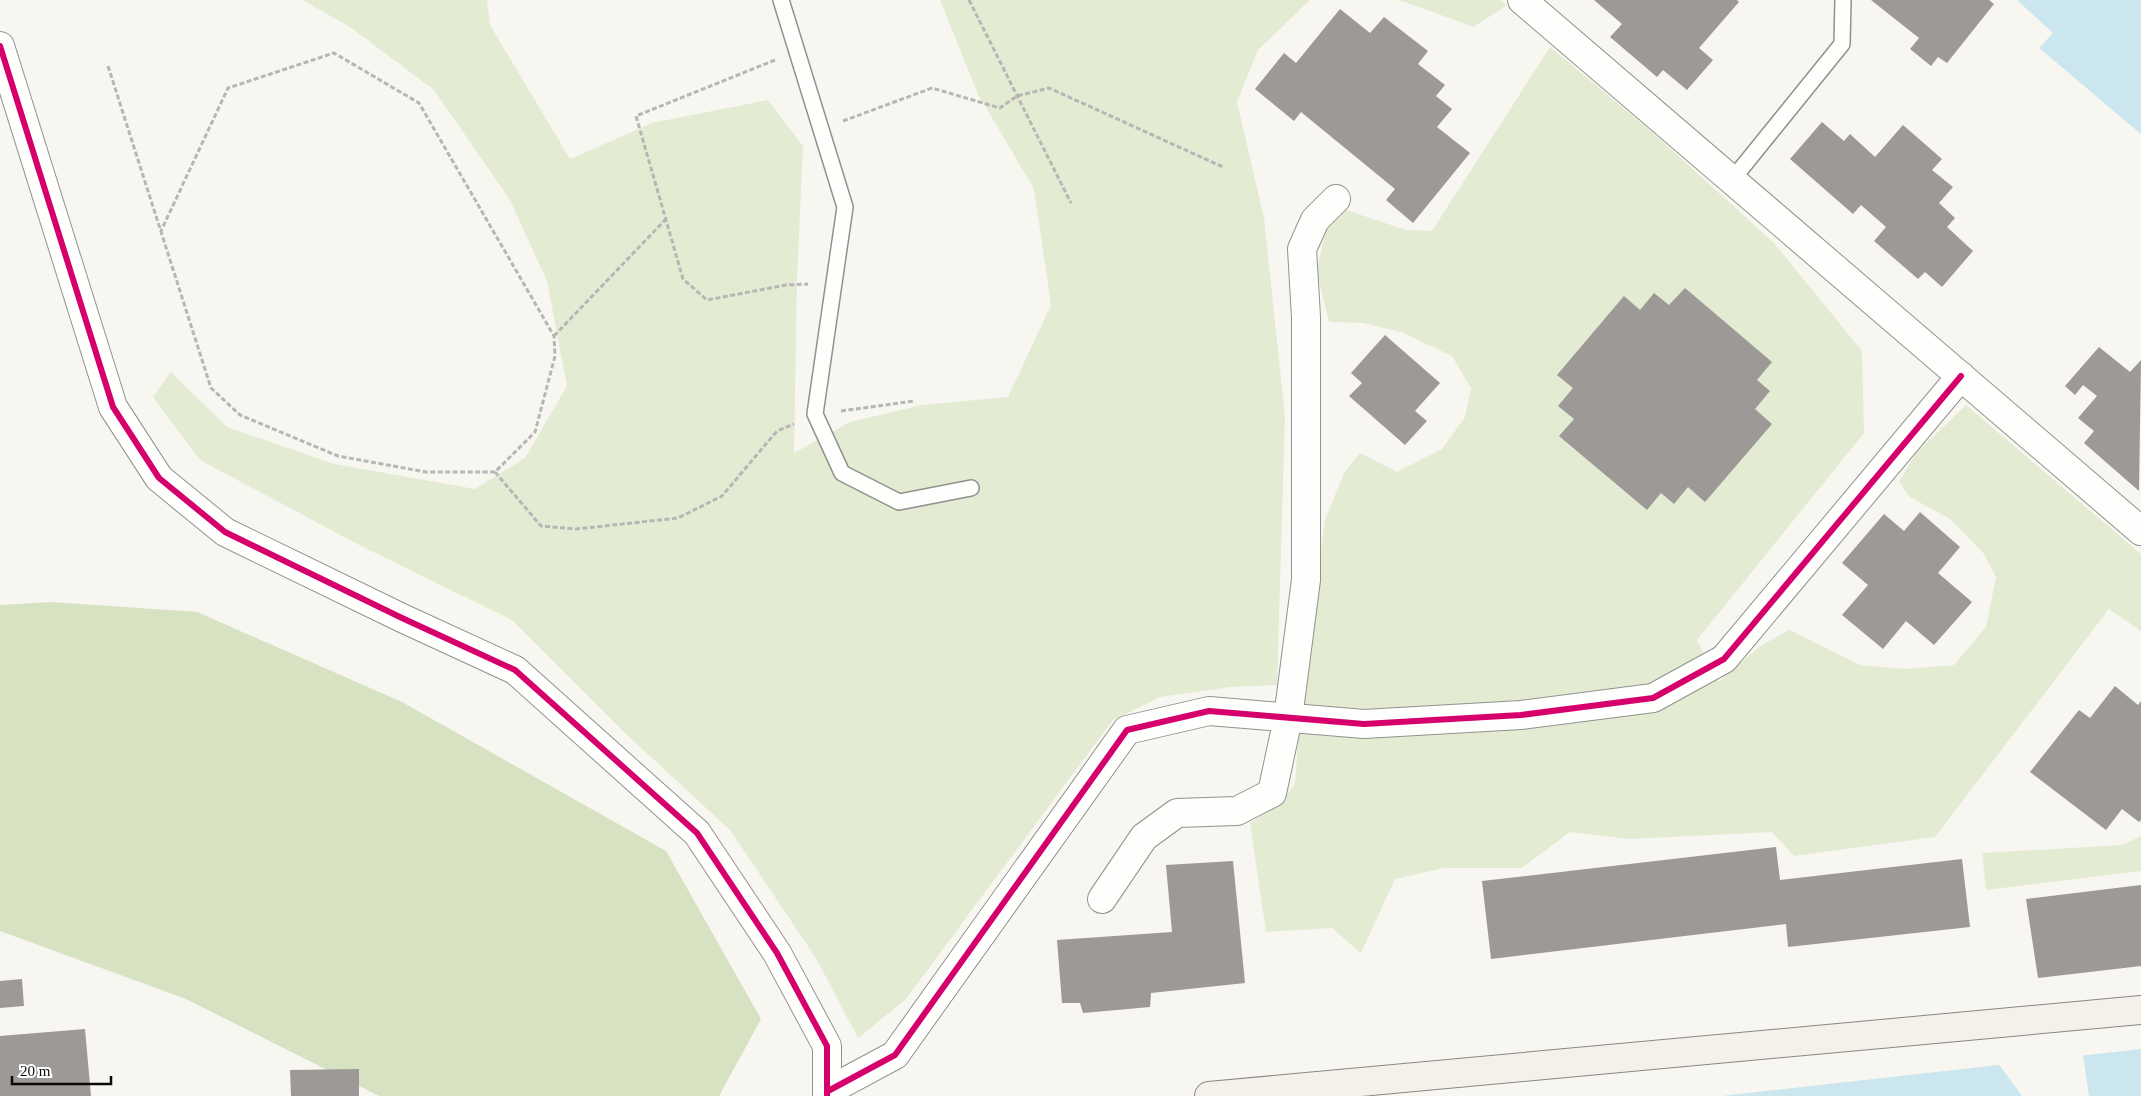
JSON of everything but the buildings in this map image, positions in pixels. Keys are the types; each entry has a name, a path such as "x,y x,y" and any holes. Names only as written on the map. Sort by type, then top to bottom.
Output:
{"street":[{"path":"1522,0 2141,531"},
{"path":"0,46 113,407 159,478 225,532 402,618 516,670 697,833 777,953 827,1046 827,1093 896,1055 1127,730 1209,711 1364,724 1521,715 1653,698 1724,658 1961,376"},
{"path":"1102,899 1144,837 1177,813 1237,810 1272,793 1288,718 1306,580 1306,317 1302,249 1315,220 1336,199"},
{"path":"1209,1096 2141,1010"}],"lane":[{"path":"780,0 845,207 815,414 842,473 899,502 970,488"},
{"path":"1732,180 1842,44 1843,0"}],"path":[{"path":"968,0 1071,203"},
{"path":"797,51 636,116 683,279 707,300 786,285 834,284"},
{"path":"108,66 160,231 211,388 240,416 338,456 426,472 495,472 535,432 555,356 554,336 419,103 334,52 228,88 160,231"},
{"path":"821,129 932,88 1000,108 1017,96 1049,88 1223,167"},
{"path":"554,336 666,219"},
{"path":"495,472 541,526 576,529 678,518 722,496 777,431 815,414 914,401"}],"green space":[{"path":"302,0 487,0 490,25 570,159 652,123 768,100 803,146 797,279 794,453 850,422 922,405 1008,397 1051,305 1034,189 978,94 940,0 1310,0 1258,50 1237,102 1264,218 1285,417 1277,685 1231,687 1160,697 1113,720 905,1000 858,1038 816,958 730,830 626,734 512,620 363,547 200,460 153,397 171,372 227,427 334,464 475,489 525,458 567,386 547,281 510,200 434,90 350,27"},
{"path":"1399,0 1500,0 1507,5 1474,27"},
{"path":"1550,47 1653,133 1774,243 1862,351 1864,433 1697,640 1719,682 1759,647 1789,630 1860,665 1907,669 1954,665 1986,627 1996,577 1984,554 1950,519 1910,497 1899,482 1916,453 1966,405 2141,554 2141,631 2109,609 1935,837 1794,856 1772,832 1629,839 1570,832 1522,868 1444,868 1395,879 1361,953 1332,928 1266,932 1250,823 1281,801 1295,784 1300,710 1325,520 1344,473 1360,453 1397,472 1442,449 1465,417 1471,388 1452,356 1401,332 1363,323 1329,322 1317,272 1325,231 1346,210 1406,230 1432,231"},
{"path":"52,602 197,612 402,702 666,851 761,1019 719,1096 379,1096 186,999 0,931 0,605"},
{"path":"2141,836 2141,871 1986,890 1982,853 2123,845"}],"water":[{"path":"2017,0 2141,0 2141,134 2039,48 2053,33"},
{"path":"2141,1049 2141,1096 1722,1096"}],"pier":[{"path":"2083,1055 2089,1096 2022,1096 1997,1062"}],"cycle path":[{"path":"0,46 113,407 159,478 225,532 402,618 515,670 697,833 777,953 827,1046 827,1096"},
{"path":"828,1091 895,1055 1127,730 1209,711 1364,724 1521,715 1653,698 1724,659 1961,376"}]}
